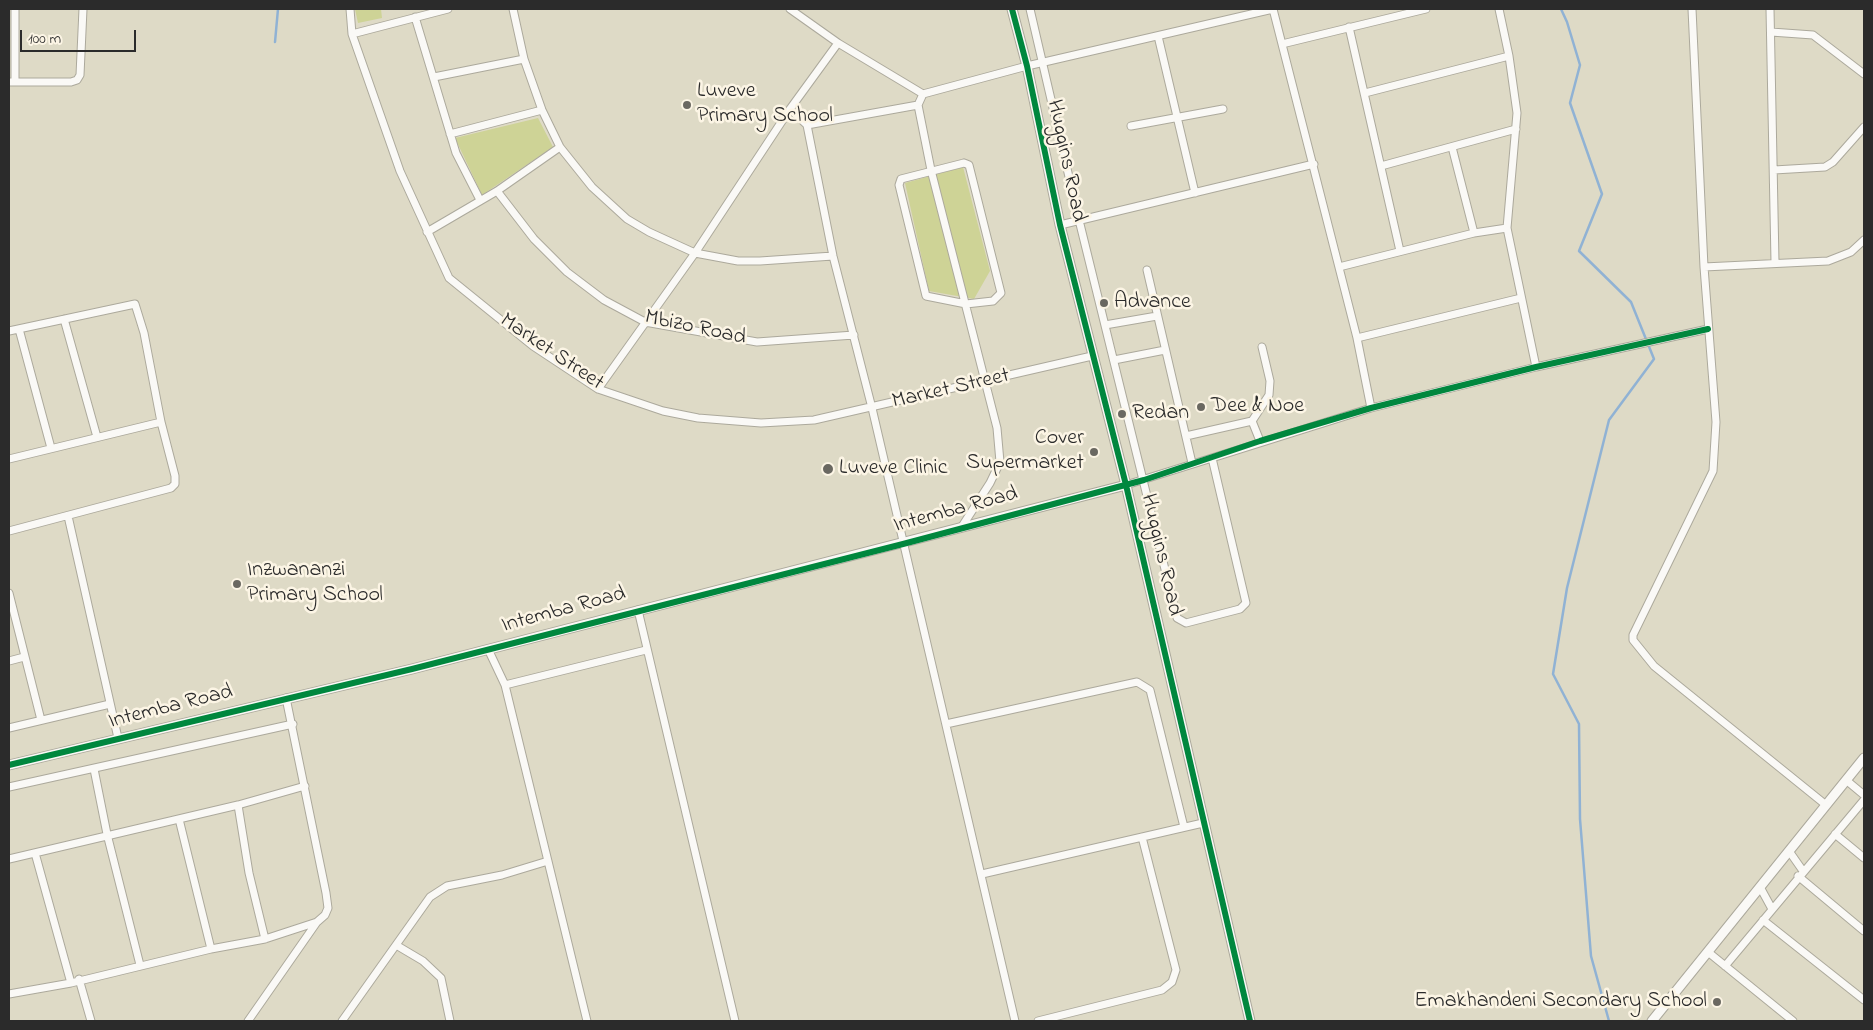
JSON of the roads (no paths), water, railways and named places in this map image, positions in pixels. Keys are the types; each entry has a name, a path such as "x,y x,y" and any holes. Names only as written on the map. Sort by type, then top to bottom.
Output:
{"street":[{"path":"13,13 12,82 71,82 77,80 80,75 83,9"},
{"name":"Market Street","path":"350,9 352,34 400,171 426,232 449,278 533,346 598,389 663,411 727,422 761,423 814,420 1092,356"},
{"path":"352,34 448,9"},
{"path":"513,9 524,59 542,110 560,147 592,187 627,219 649,232 695,253 738,261 760,262 833,256"},
{"path":"790,9 838,43 923,94 1027,66 1273,9 1357,338 1371,408"},
{"name":"Huggins Road","path":"1012,9 1027,66 1060,225 1126,485 1250,1021"},
{"path":"1030,9 1044,62 1079,220 1178,620 1186,622 1240,609 1246,603 1212,458"},
{"path":"1282,44 1425,9"},
{"path":"1499,9 1516,99 1516,129 1507,228 1520,298 1536,367"},
{"path":"1692,9 1704,267 1716,422 1713,471 1633,635 1633,640 1654,666 1826,805"},
{"path":"1770,9 1775,262"},
{"path":"415,17 456,153 480,200"},
{"path":"1350,27 1400,251"},
{"path":"1771,32 1813,35 1864,74"},
{"path":"1158,36 1195,193"},
{"path":"598,389 695,253 790,109 838,43"},
{"path":"1365,93 1509,56"},
{"path":"434,77 524,59"},
{"path":"923,94 918,105 931,170 997,428 1000,462 990,483 961,528"},
{"path":"807,125 918,105"},
{"path":"790,109 807,125 833,256 872,408 982,874 993,932 1016,1021"},
{"path":"450,134 542,110"},
{"path":"1131,126 1223,110"},
{"path":"1774,170 1825,167 1838,156 1864,126"},
{"path":"1381,166 1516,129"},
{"path":"426,232 497,191 560,147"},
{"path":"1452,147 1474,233"},
{"path":"964,163 969,165 1001,293 993,301 966,304 936,300 926,296 924,292 899,181 901,178 931,170 964,163"},
{"path":"1060,225 1314,164"},
{"name":"Mbizo Road","path":"497,191 534,239 567,272 604,300 645,322 757,342 854,335"},
{"path":"1339,267 1474,233 1507,228"},
{"path":"1704,267 1839,258 1864,240"},
{"path":"1147,270 1192,463"},
{"path":"1357,338 1520,298"},
{"path":"9,331 135,304 144,333 161,422 175,476 175,484 171,488 9,531"},
{"path":"1105,324 1158,316"},
{"path":"64,319 97,438"},
{"path":"1126,485 1260,441 1371,408 1536,367 1708,329"},
{"path":"19,330 52,448"},
{"path":"1186,436 1252,421 1270,396 1270,381 1262,347"},
{"path":"1114,360 1165,350"},
{"path":"1252,421 1260,441"},
{"path":"9,459 161,422"},
{"name":"Intemba Road","path":"9,765 488,649 903,544 1126,485"},
{"path":"68,516 118,738"},
{"path":"9,593 41,720"},
{"path":"638,610 735,1021"},
{"path":"488,649 505,685 586,1021"},
{"path":"505,685 646,650"},
{"path":"9,660 24,657"},
{"path":"946,724 1138,682 1150,690 1184,827"},
{"path":"248,1021 328,908 293,724 286,698"},
{"path":"9,728 110,704"},
{"path":"9,786 94,769 293,724"},
{"path":"1652,1021 1846,780 1863,762"},
{"path":"94,769 140,965"},
{"path":"1846,780 1864,794"},
{"path":"9,859 108,834 238,805 305,786"},
{"path":"1725,966 1864,800"},
{"path":"238,805 249,873 265,939"},
{"path":"179,819 211,949"},
{"path":"982,874 1203,824"},
{"path":"1835,834 1864,858"},
{"path":"1038,1021 1162,990 1172,982 1176,970 1142,837"},
{"path":"1789,851 1801,874 1864,931"},
{"path":"35,853 71,983"},
{"path":"342,1021 426,901 447,886 502,875 548,861"},
{"path":"1760,887 1772,909"},
{"path":"1763,920 1864,1000"},
{"path":"9,994 71,983 140,965 265,939 317,922"},
{"path":"396,945 423,961 441,978 450,1021"},
{"path":"1708,952 1792,1021"},
{"path":"79,980 91,1021"}],"waterway":[{"path":"275,42 278,9"},
{"path":"1561,9 1567,22 1580,65 1570,103 1602,194 1579,251 1631,302 1654,359 1609,420 1567,588 1553,674 1579,724 1580,819 1591,956 1609,1021"}],"place":[{"name":"Luveve Primary School","path":"687,105"},
{"name":"Advance","path":"1104,303"},
{"name":"Dee & Noe","path":"1201,407"},
{"name":"Redan","path":"1122,414"},
{"name":"Cover Supermarket","path":"1094,452"},
{"name":"Luveve Clinic","path":"828,469"},
{"name":"Inzwananzi Primary School","path":"237,584"},
{"name":"Emakhandeni Secondary School","path":"1717,1002"}]}
